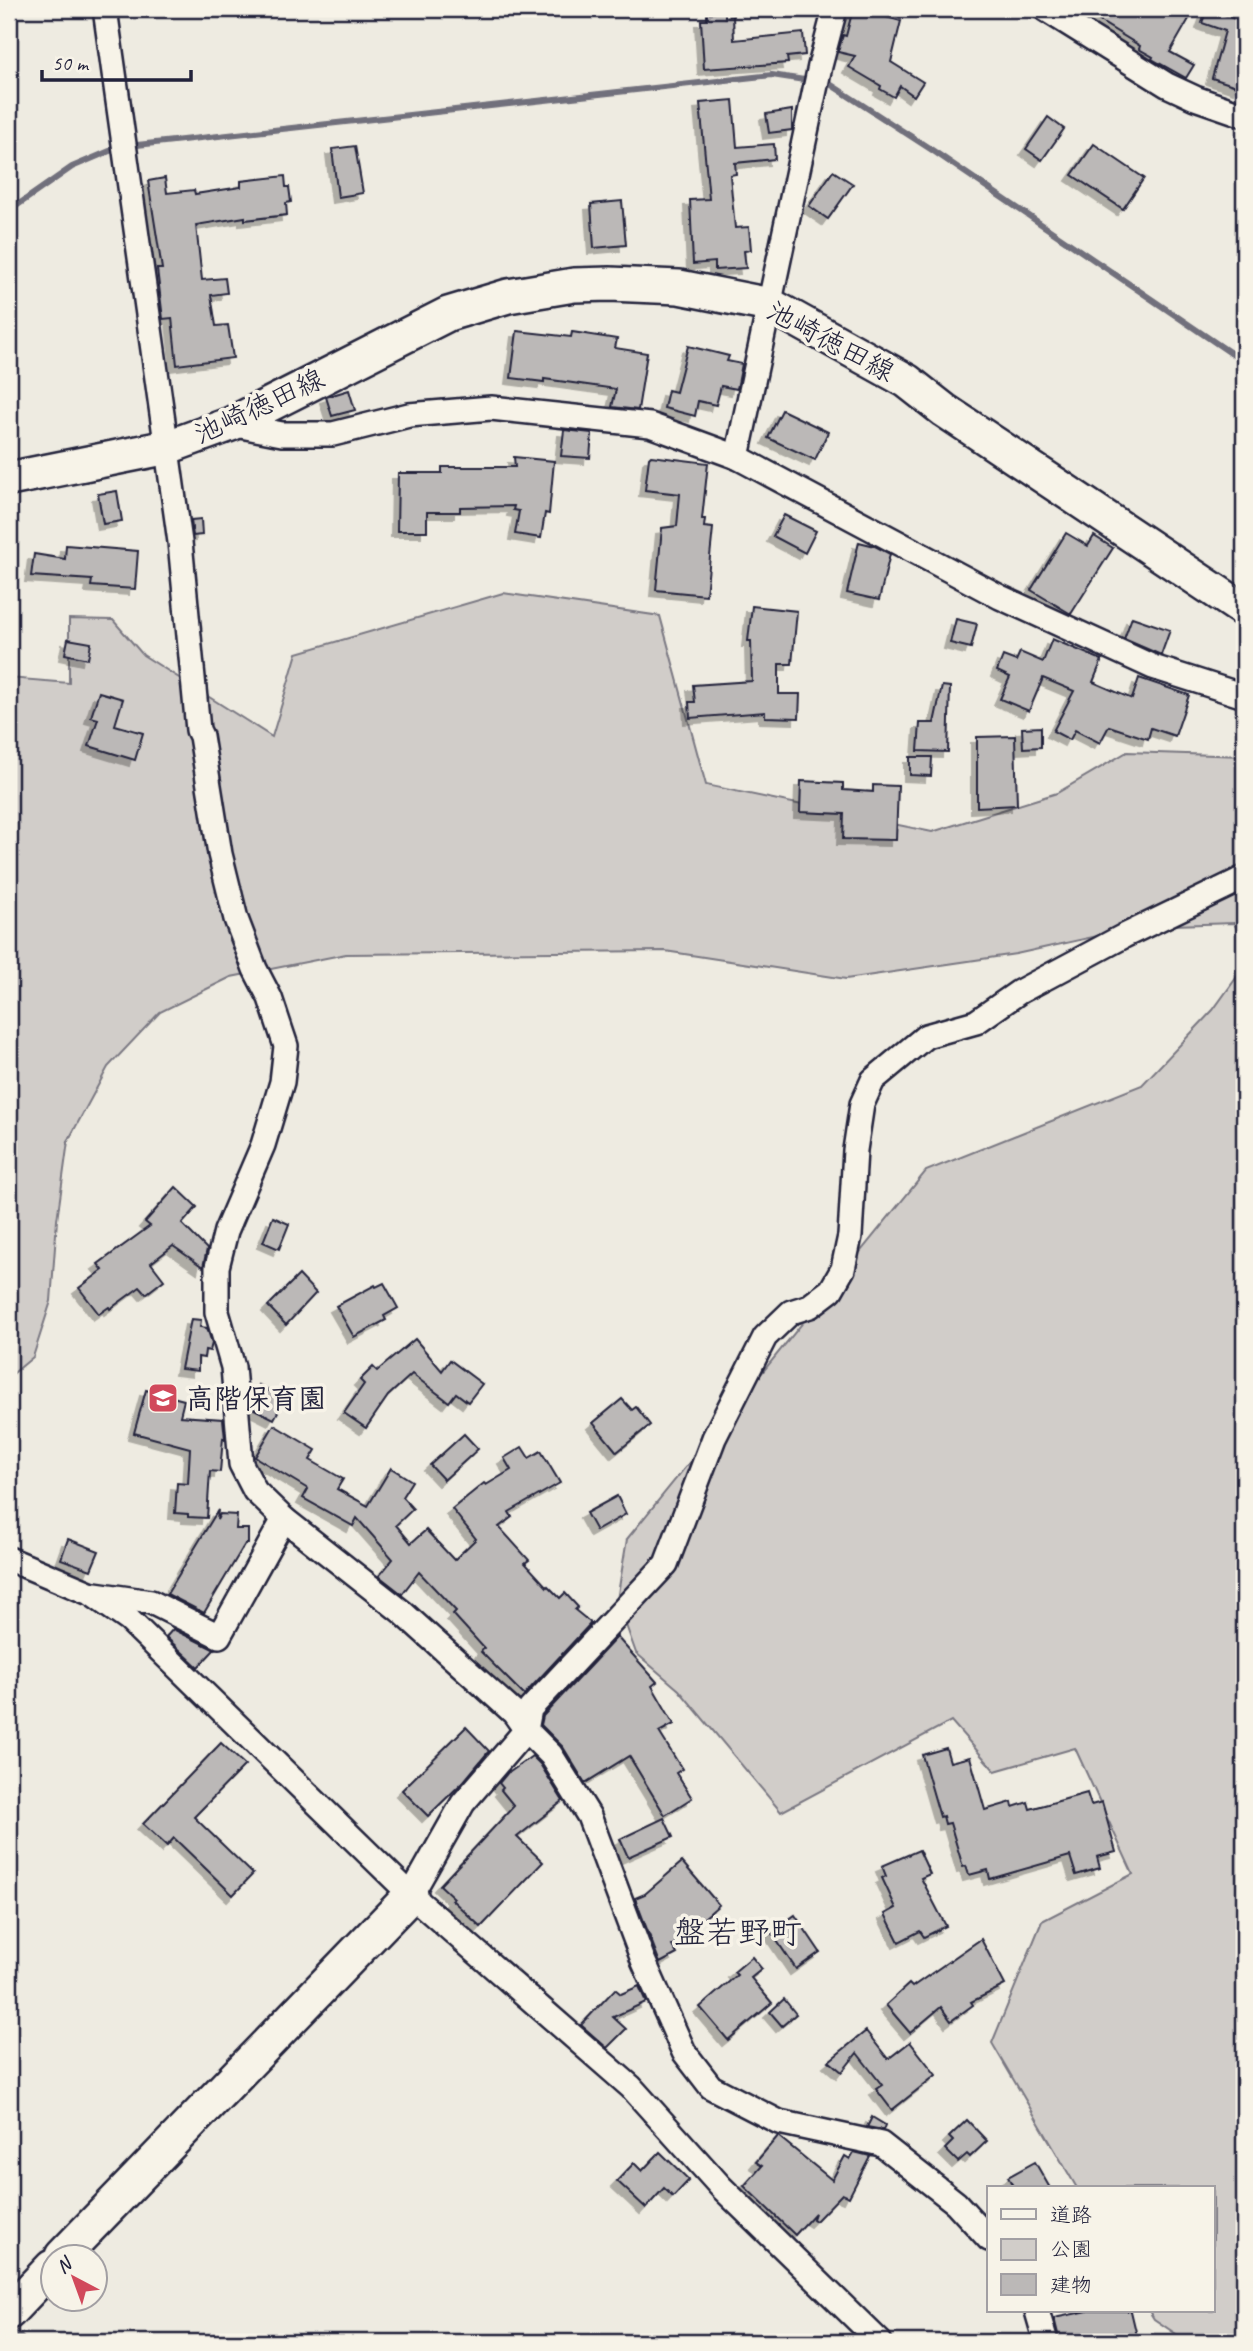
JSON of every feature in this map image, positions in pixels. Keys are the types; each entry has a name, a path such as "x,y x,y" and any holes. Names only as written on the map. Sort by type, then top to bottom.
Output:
{"main road":[{"name":"池崎徳田線","path":"9,479 168,447 231,424 448,314 508,296 574,285 679,287 770,305 907,381 944,410 1244,610"},
{"path":"76,2242 411,1895"},
{"path":"9,2312 38,2282"}],"street":[{"path":"105,9 168,447 198,730 220,854 236,919 271,998 286,1046 282,1082 263,1145 226,1231 217,1267 217,1312 233,1367 241,1464 255,1491 284,1519 402,1612 514,1713 526,1730 551,1755 589,1816 643,1960 684,2052 711,2087 779,2122 881,2144 956,2203 987,2237"},
{"path":"737,457 820,66 835,9"},
{"path":"1045,9 1167,85 1244,115"},
{"path":"231,424 282,434 334,434 410,415 491,408 650,425 737,457 1000,597 1153,667 1244,696"},
{"path":"411,1895 463,1803 526,1730 530,1709 666,1564 715,1438 765,1337 791,1312 810,1306 831,1290 843,1269 850,1236 855,1150 860,1116 862,1104 873,1080 926,1036 976,1022 1019,992 1112,942 1244,878"},
{"path":"92,1594 151,1602 219,1636 284,1519"},
{"path":"9,1559 92,1594 129,1620 411,1895 631,2087 722,2187 880,2342"},
{"path":"1037,2312 1046,2342"}],"green space":[{"path":"503,593 660,616 706,785 932,832 1057,793 1127,752 1244,756 1244,944 1234,923 1143,926 1016,954 846,979 665,951 346,954 231,977 160,1012 108,1067 68,1141 57,1220 51,1301 33,1357 9,1377 9,678 69,683 69,619 113,620 143,655 272,737 297,653"},
{"path":"1244,967 1244,2342 1188,2342 1154,2319 1150,2312 1214,2312 1214,2186 1076,2186 992,2043 1042,1921 1133,1874 1075,1748 995,1771 951,1721 781,1812 679,1690 636,1653 617,1600 627,1539 926,1171 1142,1085 1213,1010"}],"building":[{"path":"853,9 877,9 875,14 901,21 891,62 923,82 914,96 900,86 894,97 880,89 881,86 849,67 855,56 838,52 843,35 846,36"},
{"path":"1080,9 1171,9 1189,19 1170,52 1194,65 1186,78 1152,59 1153,57 1139,49 1140,46"},
{"path":"1207,9 1244,22 1244,69 1239,87 1212,78 1225,31 1202,23"},
{"path":"725,12 725,17 733,16 734,40 803,33 805,55 787,57 788,63 704,69 701,20 707,20 707,13"},
{"path":"733,100 737,147 774,144 775,159 735,163 736,174 730,175 735,228 749,227 751,250 744,251 746,268 715,270 715,262 693,264 690,200 709,199 700,103"},
{"path":"792,110 792,130 769,133 766,114"},
{"path":"1048,117 1064,129 1042,160 1026,149"},
{"path":"1094,144 1144,178 1123,209 1072,175"},
{"path":"355,146 363,193 338,197 332,149"},
{"path":"833,171 853,184 828,219 809,206"},
{"path":"285,176 291,202 286,203 287,215 245,220 245,217 196,225 202,280 225,278 227,293 211,295 216,326 228,325 233,358 177,365 172,318 163,319 157,269 162,269 148,181 165,178 167,193 194,190 195,194 241,187 241,181"},
{"path":"622,201 626,245 594,248 591,204"},
{"path":"517,331 571,337 572,332 617,339 615,348 647,353 638,410 612,407 616,389 544,379 544,382 511,378"},
{"path":"688,346 729,356 727,361 742,364 737,389 721,386 716,405 698,401 695,416 664,408 668,390 676,392"},
{"path":"349,390 355,410 332,416 326,397"},
{"path":"782,410 828,432 815,460 768,438"},
{"path":"564,430 592,433 590,458 561,456"},
{"path":"651,456 708,463 702,519 705,519 704,527 713,528 706,595 656,590 662,528 677,526 680,494 645,490"},
{"path":"514,457 554,461 549,514 545,513 541,538 515,534 519,511 513,510 514,506 460,507 460,512 427,512 427,531 397,531 398,473 442,473 442,467 515,467"},
{"path":"117,491 122,521 103,524 98,494"},
{"path":"784,515 816,531 805,553 773,536"},
{"path":"201,519 202,535 193,536 191,520"},
{"path":"1066,533 1088,546 1094,536 1113,548 1071,614 1031,590"},
{"path":"859,542 890,554 879,600 847,593"},
{"path":"66,545 138,551 135,589 91,586 92,580 31,576 34,554 65,559"},
{"path":"752,606 797,611 792,664 779,664 779,694 800,694 799,718 765,717 765,712 690,718 689,702 695,702 693,685 752,681 751,641 748,641"},
{"path":"1132,617 1170,630 1161,655 1124,639"},
{"path":"956,619 977,624 971,648 950,643"},
{"path":"68,639 91,643 88,659 65,654"},
{"path":"1052,639 1102,660 1093,682 1132,699 1139,678 1189,695 1175,736 1151,728 1148,739 1109,726 1100,743 1075,730 1070,740 1053,731 1074,691 1043,678 1029,711 1000,699 1010,677 997,671 1003,656 1016,661 1020,652 1043,662"},
{"path":"942,686 950,687 948,752 918,751 920,723 934,723"},
{"path":"99,692 123,699 115,725 143,733 135,760 89,746 98,719 91,717"},
{"path":"1041,727 1041,747 1023,748 1022,728"},
{"path":"1015,736 1017,805 977,807 977,737"},
{"path":"910,757 932,757 931,776 910,775"},
{"path":"801,781 843,783 843,790 873,792 873,785 898,786 896,840 843,839 844,814 800,812"},
{"path":"176,1187 197,1207 182,1224 207,1249 203,1267 173,1246 151,1263 164,1280 146,1294 140,1287 99,1314 79,1288 103,1270 98,1264 150,1226 145,1222"},
{"path":"273,1217 289,1224 279,1249 263,1242"},
{"path":"299,1275 316,1293 286,1325 268,1306"},
{"path":"384,1283 398,1308 384,1316 386,1320 354,1337 336,1306"},
{"path":"191,1319 201,1320 200,1327 207,1328 212,1343 210,1351 205,1350 204,1358 198,1357 198,1371 181,1369"},
{"path":"415,1339 442,1371 450,1360 482,1384 468,1402 456,1393 449,1402 412,1374 388,1396 366,1428 344,1413 364,1384 360,1380 373,1367 377,1371"},
{"path":"259,1385 285,1399 274,1419 250,1407"},
{"path":"146,1390 184,1400 180,1416 223,1419 225,1439 223,1438 220,1472 210,1471 207,1518 175,1513 177,1483 188,1484 190,1448 134,1433"},
{"path":"622,1399 632,1410 636,1407 650,1425 617,1452 593,1423"},
{"path":"274,1425 316,1450 310,1460 343,1479 337,1489 368,1506 391,1468 412,1481 402,1497 413,1509 396,1525 411,1543 426,1530 454,1560 476,1539 452,1509 484,1483 486,1485 511,1470 504,1458 522,1447 529,1458 541,1451 560,1483 509,1512 512,1517 499,1527 529,1560 525,1563 547,1587 560,1598 565,1593 578,1607 575,1610 591,1623 524,1695 481,1652 484,1648 453,1614 456,1611 419,1572 402,1594 379,1576 393,1559 357,1518 353,1526 303,1498 308,1489 255,1457"},
{"path":"464,1434 478,1449 444,1480 430,1465"},
{"path":"617,1496 626,1514 596,1531 586,1513"},
{"path":"218,1510 217,1520 220,1514 237,1515 236,1529 248,1529 248,1544 245,1544 204,1613 167,1594"},
{"path":"68,1539 99,1551 91,1570 61,1559"},
{"path":"173,1629 215,1649 198,1667 166,1637"},
{"path":"617,1637 657,1682 652,1686 674,1724 659,1732 682,1769 676,1773 692,1798 665,1815 629,1756 585,1783 563,1747 541,1725 543,1716"},
{"path":"466,1727 489,1751 464,1781 428,1816 402,1790"},
{"path":"221,1743 245,1765 194,1817 253,1874 233,1895 174,1838 167,1846 143,1824"},
{"path":"946,1748 950,1762 970,1757 985,1810 1012,1802 1013,1807 1028,1802 1030,1809 1087,1793 1091,1805 1102,1802 1116,1852 1097,1857 1100,1868 1076,1875 1070,1856 990,1879 988,1870 969,1875 966,1866 963,1867 950,1823 945,1824 943,1816 940,1817 922,1755"},
{"path":"532,1756 563,1801 517,1837 543,1862 481,1927 440,1885 514,1806 501,1790 503,1788 499,1783 509,1771"},
{"path":"664,1818 673,1837 628,1857 620,1839"},
{"path":"919,1850 930,1874 921,1878 946,1926 924,1937 920,1931 899,1942 885,1914 896,1908 882,1878 886,1876 882,1866"},
{"path":"682,1862 719,1905 672,1946 677,1954 660,1963 635,1898 645,1894"},
{"path":"795,1915 820,1952 796,1969 771,1932"},
{"path":"981,1939 1005,1985 971,2002 973,2005 951,2021 941,2007 910,2033 886,2005 909,1984 912,1987"},
{"path":"752,1957 762,1969 751,1978 772,2003 728,2040 700,2007 737,1975 734,1972"},
{"path":"639,1986 646,2002 613,2017 626,2029 607,2048 581,2025 615,1989 621,1994"},
{"path":"784,1999 796,2014 782,2026 770,2012"},
{"path":"866,2031 888,2059 910,2042 936,2075 892,2110 876,2089 882,2085 857,2053 842,2072 829,2061"},
{"path":"872,2117 885,2125 883,2130 867,2127"},
{"path":"967,2120 987,2141 970,2157 967,2154 958,2162 945,2149 953,2141 949,2137"},
{"path":"778,2136 832,2180 845,2156 850,2159 854,2152 870,2156 849,2197 842,2194 816,2221 813,2219 815,2213 795,2235 744,2186 762,2166 756,2162"},
{"path":"660,2152 689,2180 673,2197 664,2188 646,2208 617,2181 634,2163 642,2171"},
{"path":"1035,2162 1049,2186 1013,2186 1008,2177"},
{"path":"1083,2312 1131,2312 1137,2336 1110,2342 1060,2342 1054,2318"}],"waterway":[{"path":"9,211 72,167 119,147 772,75 830,84 1244,362"},
{"path":"14,2331 25,2342"}],"place":[{"name":"高階保育園","path":"163,1398"}],"district":[{"name":"盤若野町","path":"738,1932"}]}
